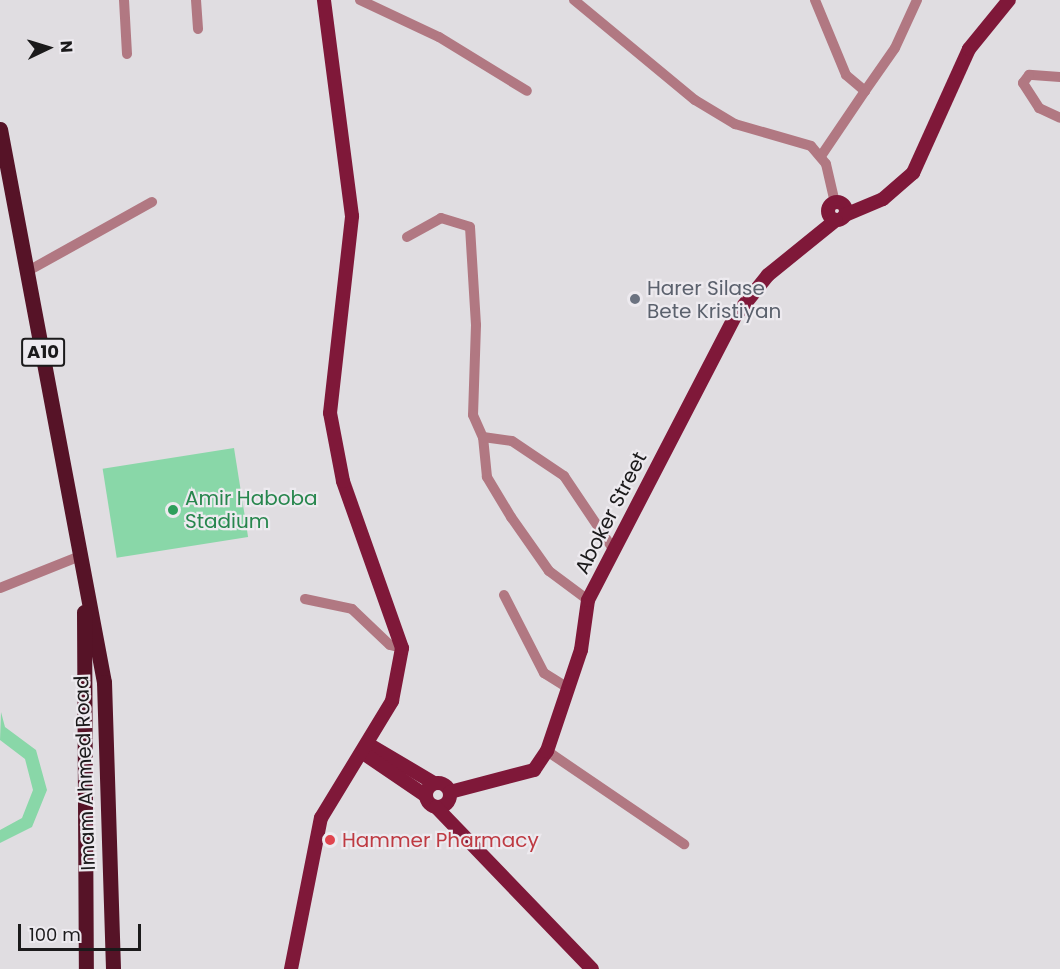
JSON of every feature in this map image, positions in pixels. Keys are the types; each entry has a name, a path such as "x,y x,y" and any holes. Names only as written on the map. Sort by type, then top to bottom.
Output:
{"highway":[{"name":"Imam Ahmed Road","path":"0,129 4,171 28,271 104,682 113,969"},
{"name":"Imam Ahmed Road","path":"84,576 86,969"}],"main road":[{"path":"291,969 313,841 329,801 365,749 392,701 402,648 344,481 330,412 352,216 324,0"},
{"path":"838,211 861,210 913,173 969,49 1005,0"},
{"name":"Aboker Street","path":"444,800 526,777 547,751 566,687 581,650 588,600 736,315 768,275 838,211"},
{"path":"377,728 385,760 426,796 444,800"},
{"path":"365,749 434,783 461,832 592,969"},
{"path":"349,772 385,760"},
{"path":"426,796 434,783"}],"street":[{"path":"124,0 127,54"},
{"path":"196,0 198,29"},
{"path":"360,0 439,38 527,91"},
{"path":"574,0 695,100 735,124 797,140 821,156 838,211"},
{"path":"815,0 846,75 865,91"},
{"path":"821,156 895,48 917,0"},
{"path":"1060,77 1029,75 1023,83 1039,108 1060,118"},
{"path":"28,271 152,202"},
{"path":"406,237 441,218 470,227 476,325 473,415 483,437 487,477 511,517 549,571 588,600"},
{"path":"483,437 512,441 564,476 613,549"},
{"path":"0,588 80,556"},
{"path":"504,595 544,673 566,687"},
{"path":"305,599 352,609 390,645 402,648"},
{"path":"547,751 684,844"}],"green space":[{"path":"234,448 248,537 117,558 103,469"},
{"path":"1,712 5,727 36,750 47,790 32,827 0,843 0,830 22,818 33,790 25,759 0,740"}],"place":[{"name":"Harer Silase Bete Kristiyan","path":"635,299"},
{"name":"Amir Haboba Stadium","path":"173,510"},
{"name":"Hammer Pharmacy","path":"330,840"}]}
